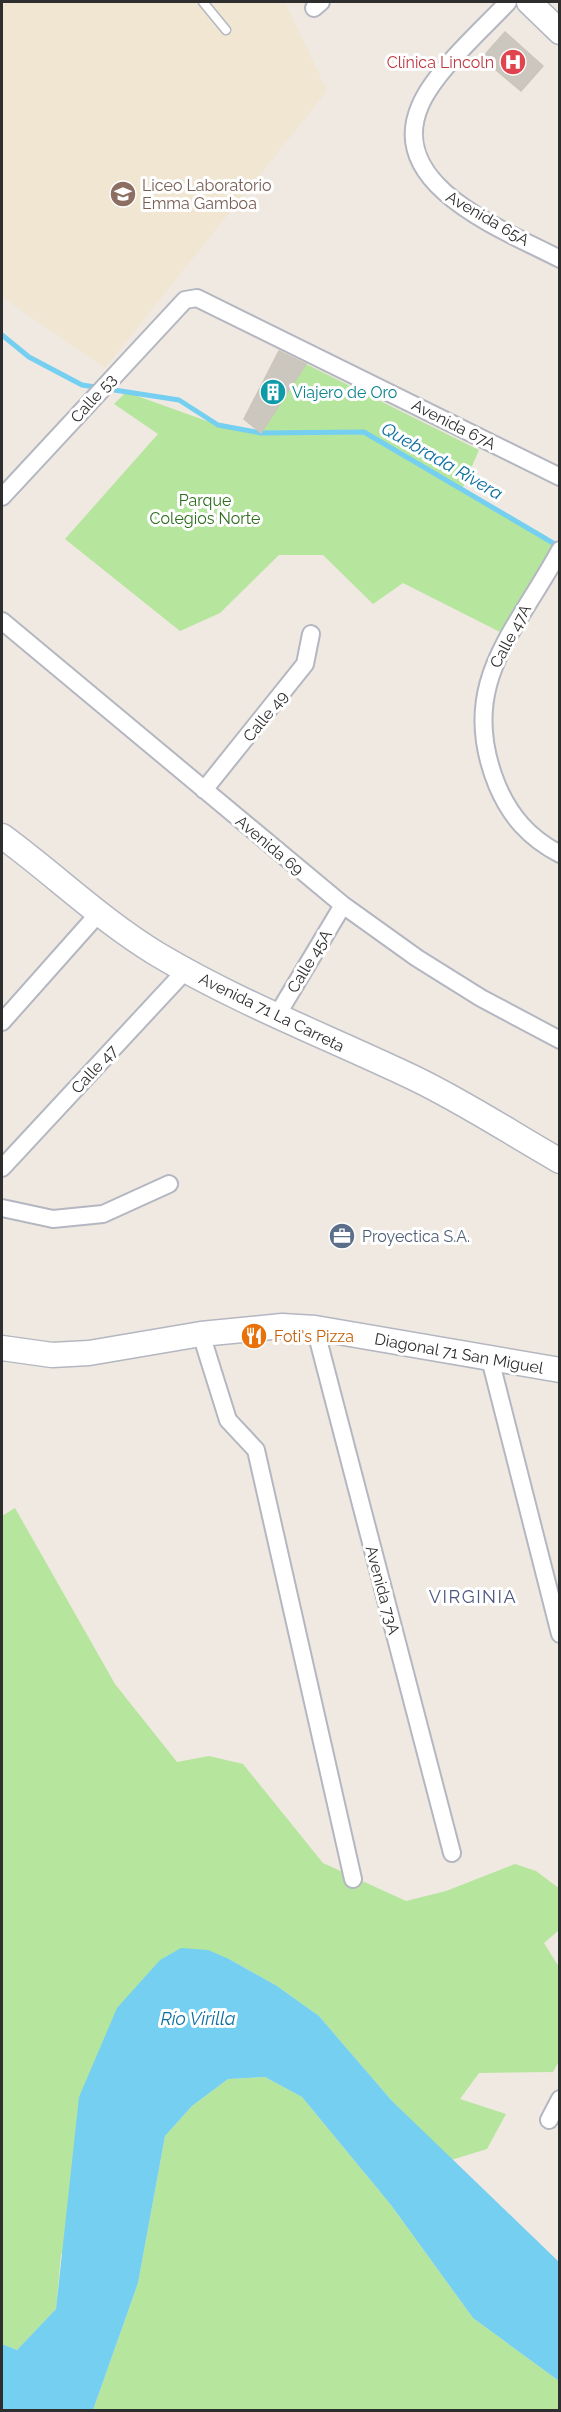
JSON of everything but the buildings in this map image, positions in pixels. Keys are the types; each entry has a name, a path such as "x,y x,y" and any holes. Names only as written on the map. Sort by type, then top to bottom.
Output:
{"street":[{"name":"Avenida 65A","path":"508,2 432,85 419,108 415,134 419,161 435,186 459,205 560,259"},
{"path":"529,2 560,32"},
{"name":"Avenida 67A","path":"185,300 197,298 211,304 560,477"},
{"name":"Calle 53","path":"2,497 185,300"},
{"name":"Calle 47A","path":"557,554 553,579 499,653 487,684 484,736 491,770 503,799 516,820 541,844 560,854"},
{"name":"Avenida 69","path":"2,621 343,905 417,958 481,998 560,1040"},
{"name":"Calle 49","path":"204,790 305,664 311,634"},
{"name":"Avenida 71 La Carreta","path":"2,836 48,871 98,914 156,953 276,1017 423,1083 560,1161"},
{"name":"Calle 45A","path":"276,1017 343,905"},
{"path":"2,1023 98,914"},
{"name":"Calle 47","path":"2,1168 186,970"},
{"path":"2,1208 53,1219 103,1214 169,1184"},
{"name":"Diagonal 71 San Miguel","path":"2,1348 52,1355 89,1353 201,1334 282,1326 315,1328 560,1370"},
{"name":"Avenida 73A","path":"315,1328 452,1853"},
{"path":"201,1334 228,1420 256,1450 353,1879"},
{"path":"490,1359 560,1634"},
{"path":"549,2120 560,2099"}],"lane":[{"path":"203,2 226,30"}],"shaded area":[{"name":"Liceo Laboratorio Emma Gamboa","path":"2,2 285,2 327,91 105,368 2,297"}],"green space":[{"name":"Parque Colegios Norte","path":"306,364 479,450 462,489 557,544 508,636 403,583 373,604 323,555 279,555 220,613 180,631 65,539 158,434 114,404 126,392 218,425 261,433"},
{"path":"15,1508 115,1684 177,1762 209,1756 243,1764 323,1863 406,1901 446,1891 515,1864 536,1871 560,1889 559,1930 544,1943 559,1967 559,2061 553,2072 479,2073 460,2099 506,2114 487,2149 451,2160 392,2101 319,2016 277,1986 229,1959 61,2255 56,2309 17,2350 2,2344 2,1516"},
{"path":"265,2077 302,2097 391,2205 473,2318 559,2381 559,2410 93,2410 138,2283 165,2136 192,2106 228,2079"}],"water":[{"name":"Río Virilla","path":"181,1948 208,1950 229,1959 277,1986 319,2016 392,2101 559,2262 559,2381 473,2318 391,2205 302,2097 265,2077 228,2079 192,2106 165,2136 138,2283 93,2410 2,2410 2,2344 17,2350 56,2309 79,2097 117,2008 160,1960"}],"waterway":[{"name":"Quebrada Rivera","path":"2,335 29,357 82,385 179,400 218,425 261,433 364,432 560,547"}],"place":[{"name":"Clínica Lincoln","path":"513,62"},
{"name":"Liceo Laboratorio Emma Gamboa","path":"123,194"},
{"name":"Viajero de Oro","path":"273,392"},
{"name":"Proyectica S.A.","path":"342,1236"},
{"name":"Foti's Pizza","path":"254,1336"}],"district":[{"name":"VIRGINIA","path":"473,1597"}]}
